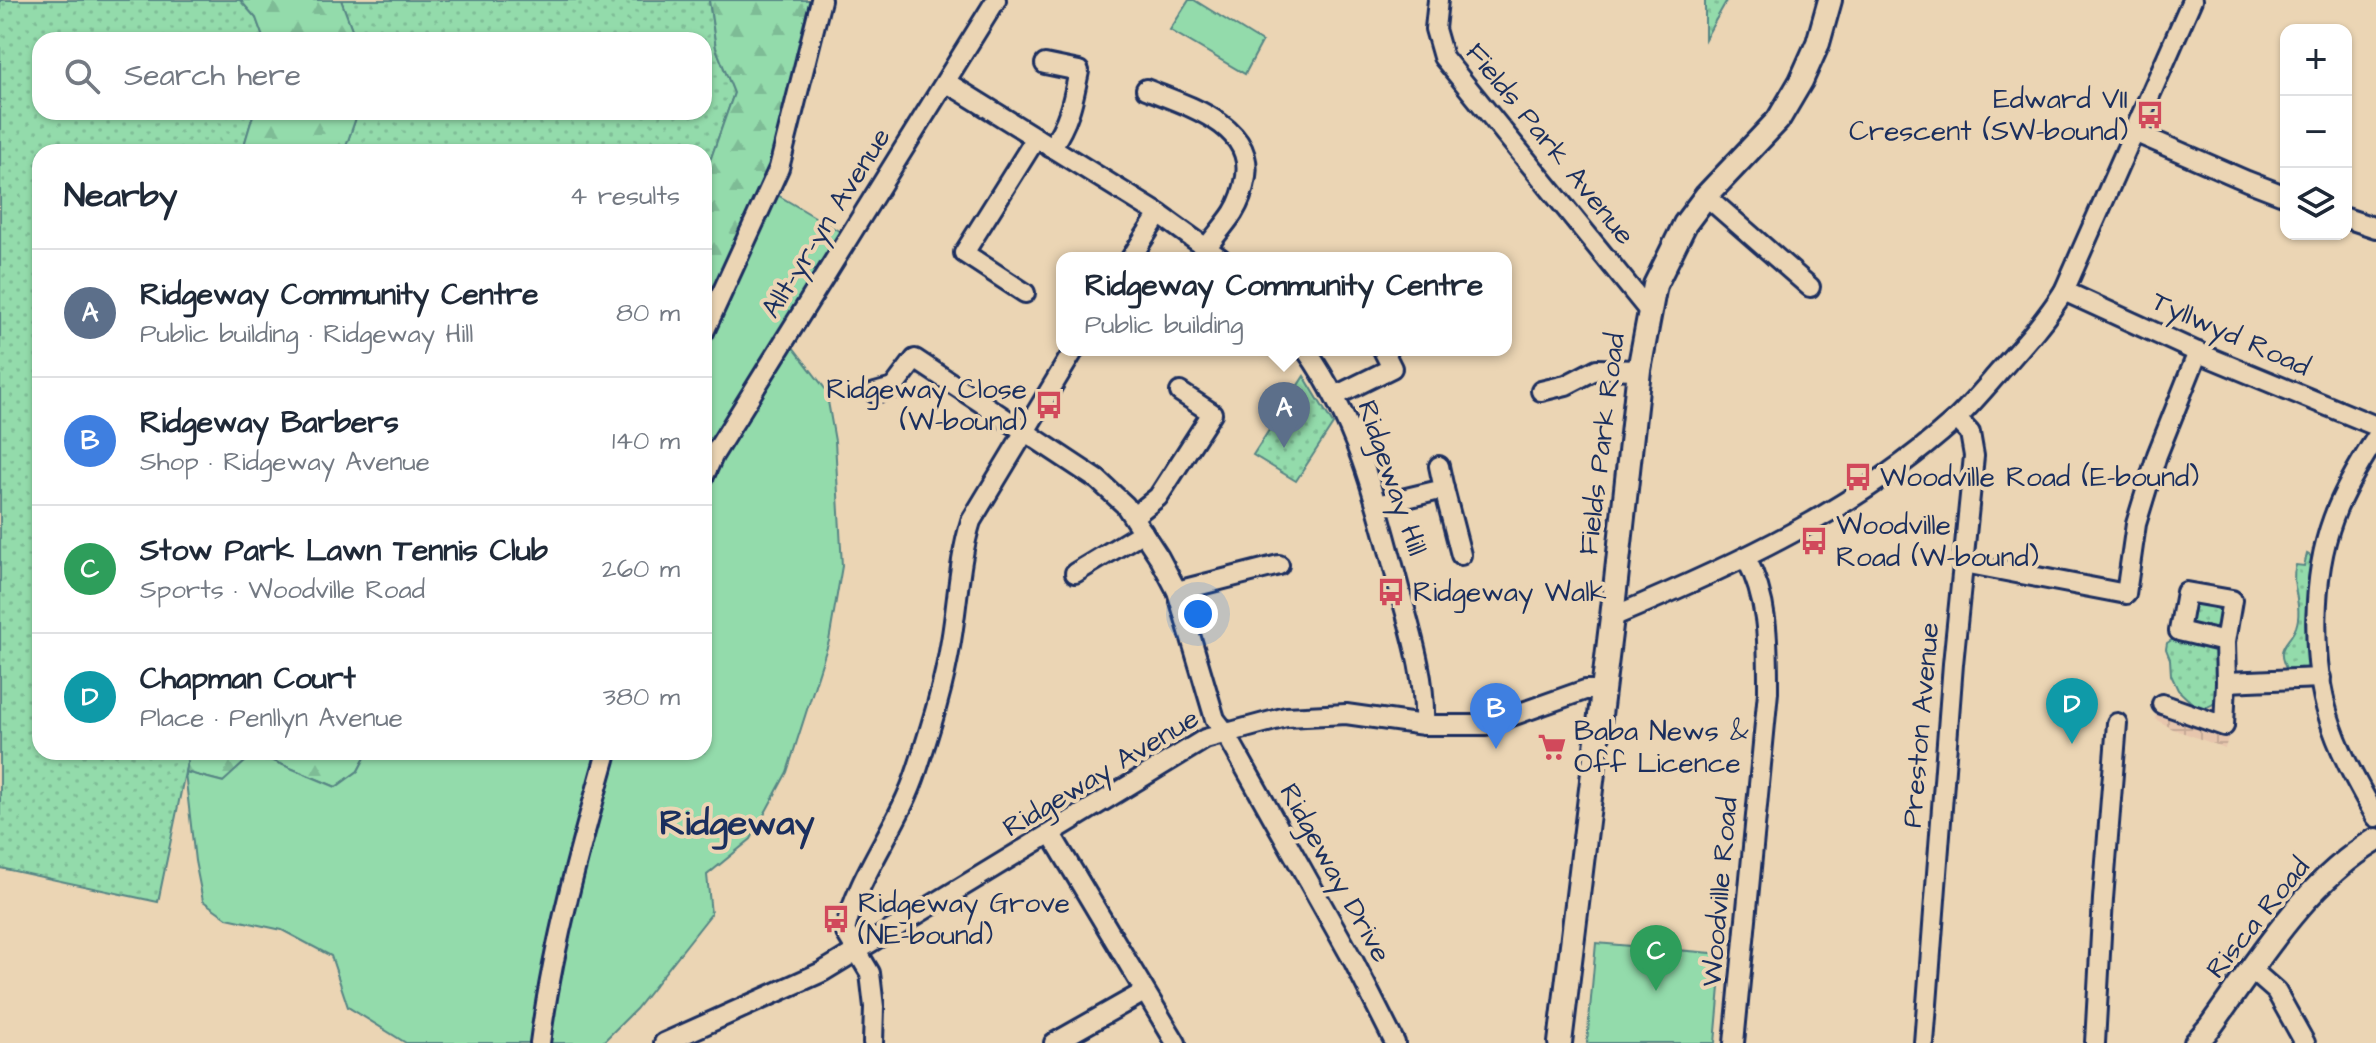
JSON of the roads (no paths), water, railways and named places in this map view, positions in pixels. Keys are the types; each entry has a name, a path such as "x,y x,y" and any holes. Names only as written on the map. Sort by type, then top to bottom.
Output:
{"main road":[{"name":"Fields Park Road","path":"1560,1043 1639,370 1655,285 1685,224 1706,196 1778,120 1801,81 1818,43 1830,0"},
{"name":"Risca Road","path":"2196,1043 2310,896 2335,870 2376,840"}],"street":[{"path":"712,315 779,168 821,0"},
{"name":"Allt-yr-yn Avenue","path":"712,458 996,0"},
{"name":"Fields Park Avenue","path":"1438,0 1435,29 1443,57 1649,311"},
{"path":"1612,617 1746,558 1863,491 1908,460 1957,419 2046,320 2064,291 2192,0"},
{"path":"1025,293 964,253 1043,143 1061,133 1072,110 1079,71 1045,64"},
{"path":"946,82 1159,214 1212,252"},
{"path":"1146,89 1198,110 1223,126 1238,141 1247,165 1244,189 1214,252"},
{"path":"2134,132 2280,194"},
{"path":"1706,196 1810,287"},
{"path":"1135,252 1159,214"},
{"path":"2352,220 2376,228"},
{"name":"Tyllwyd Road","path":"2064,291 2198,352 2376,426"},
{"path":"1964,563 2126,594 2140,511 2157,455 2198,352"},
{"path":"873,1043 874,1007 870,973 845,931 851,905 916,775 940,700 961,552 971,521 1070,356"},
{"name":"Ridgeway Hill","path":"1310,356 1335,396 1360,452 1377,505 1425,699 1424,725"},
{"path":"1335,396 1392,368 1386,356"},
{"name":"Ridgeway Drive","path":"875,393 893,388 915,359 1098,480 1139,524 1177,591 1215,719 1354,962 1395,1043"},
{"path":"1541,391 1566,385 1597,369 1639,370"},
{"path":"1075,573 1139,524 1212,413 1180,392"},
{"name":"Preston Avenue","path":"1924,1043 1953,664 1974,456 1970,433 1957,419"},
{"path":"2376,438 2333,518 2321,561 2318,623 2321,678 2329,719 2376,817"},
{"path":"1439,466 1461,555"},
{"path":"1377,505 1444,489"},
{"name":"Woodville Road","path":"1734,1043 1768,692 1765,620 1758,580 1746,558"},
{"path":"1177,591 1279,565"},
{"path":"2162,704 2224,726 2225,642"},
{"path":"2226,682 2321,678"},
{"name":"Ridgeway Avenue","path":"664,1043 822,972 1205,739 1286,717 1346,714 1424,725 1486,725 1585,690 1602,690"},
{"path":"2095,1043 2117,723"},
{"path":"540,1043 565,908 605,760"},
{"path":"1051,834 1176,1043"},
{"path":"2252,970 2276,991 2305,1043"},
{"path":"1054,1043 1144,992"}],"place":[{"name":"Edward VII Crescent (SW-bound)","path":"2150,115"},
{"name":"Ridgeway Close (W-bound)","path":"1049,405"},
{"name":"Ridgeway Community Centre","path":"1284,448"},
{"name":"Woodville Road (E-bound)","path":"1858,477"},
{"name":"Woodville Road (W-bound)","path":"1814,541"},
{"name":"Ridgeway Walk","path":"1391,592"},
{"name":"Chapman Court","path":"2072,744"},
{"name":"Baba News & Off Licence","path":"1552,747"},
{"name":"Ridgeway Barbers","path":"1496,749"},
{"name":"Ridgeway Grove (NE-bound)","path":"836,919"},
{"name":"Stow Park Lawn Tennis Club","path":"1656,991"}],"district":[{"name":"Ridgeway","path":"737,823"}]}
